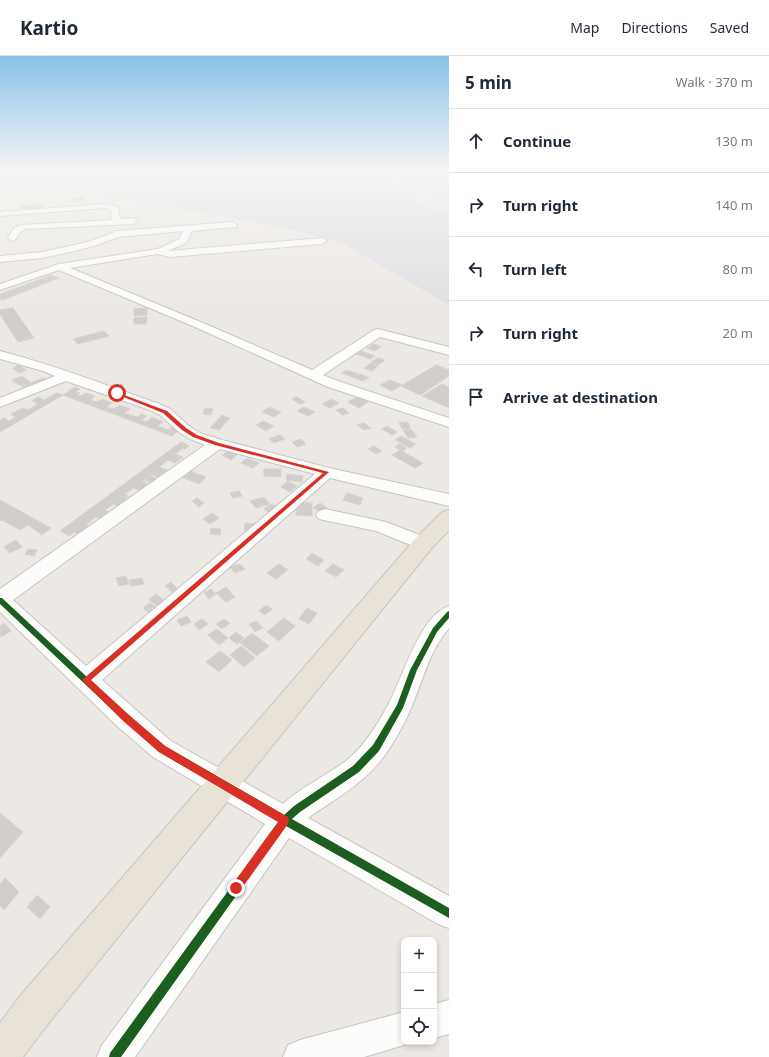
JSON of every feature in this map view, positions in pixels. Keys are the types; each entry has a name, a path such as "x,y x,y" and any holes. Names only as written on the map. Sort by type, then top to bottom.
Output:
{"highway":[{"path":"0,1055 34,1010 423,544 449,517"}],"street":[{"path":"52,225 53,217"},
{"path":"116,217 116,222"},
{"path":"12,238 17,230 23,227 52,225 146,222 179,229"},
{"path":"87,235 233,225"},
{"path":"0,287 59,267 160,251 183,241 189,228"},
{"path":"0,259 71,249 94,243 117,234"},
{"path":"0,238 27,237"},
{"path":"160,251 164,254 170,254 322,241"},
{"path":"59,267 199,325 333,384 449,423"},
{"path":"313,375 378,333 449,351"},
{"path":"0,355 48,368 66,376 152,406 165,412 184,429 195,436 217,444 327,472 449,500"},
{"path":"0,402 66,376"},
{"path":"217,444 0,599 125,717 162,749 449,913"},
{"path":"86,680 327,472"},
{"path":"325,515 380,526 423,544"},
{"path":"114,1057 285,820 297,809 356,769 376,748 400,706 414,670 435,630 449,614"},
{"path":"437,1020 449,1017"},
{"path":"300,1057 401,1030"}],"shaded area":[{"path":"223,217 449,217 449,305 347,246 331,239 275,226"}],"building":[{"path":"51,275 59,278 3,300 0,299 0,294"},
{"path":"13,308 34,338 18,342 0,314 0,310"},
{"path":"147,308 147,315 134,316 134,309"},
{"path":"147,317 146,324 134,324 134,318"},
{"path":"104,331 109,336 78,344 73,339"},
{"path":"374,344 381,347 374,351 367,348"},
{"path":"361,351 375,356 370,359 356,354"},
{"path":"378,358 385,360 378,365 371,362"},
{"path":"371,363 378,366 372,371 364,368"},
{"path":"19,365 26,370 19,373 12,368"},
{"path":"436,365 449,370 449,376 420,395 401,386"},
{"path":"346,370 359,374 355,378 342,373"},
{"path":"361,374 369,378 363,381 355,378"},
{"path":"22,376 31,383 21,386 12,380"},
{"path":"43,378 48,381 26,390 22,387"},
{"path":"390,380 402,385 392,391 380,385"},
{"path":"442,384 449,387 449,408 422,396"},
{"path":"75,387 80,389 75,392 80,393 77,395 80,396 86,393 95,396 90,400 97,402 102,399 112,403 106,407 114,409 119,405 130,409 124,413 138,417 141,414 147,416 141,420 146,422 152,417 163,422 157,426 169,430 174,426 181,429 172,436 63,395"},
{"path":"57,393 63,395 0,432 0,420 4,418 9,421 16,417 11,414 23,408 28,410 38,404 32,401 38,397 44,400"},
{"path":"360,395 367,398 363,400 368,402 359,408 348,402"},
{"path":"297,397 305,402 300,404 292,399"},
{"path":"331,399 339,403 330,408 322,404"},
{"path":"269,407 281,412 274,417 262,412"},
{"path":"304,407 315,412 308,416 297,411"},
{"path":"205,408 213,409 211,415 203,414"},
{"path":"343,408 349,413 342,415 336,410"},
{"path":"222,415 230,418 219,430 210,428"},
{"path":"263,421 274,426 266,431 256,425"},
{"path":"399,422 408,422 411,429 402,429"},
{"path":"364,423 371,428 364,430 357,425"},
{"path":"387,426 397,432 392,435 382,429"},
{"path":"403,430 412,430 417,437 408,438"},
{"path":"280,435 285,439 274,443 269,439"},
{"path":"401,436 416,444 410,448 395,440"},
{"path":"301,439 306,444 297,447 292,442"},
{"path":"181,442 189,446 185,449 183,448 175,454 183,457 175,463 168,460 159,467 167,470 158,477 151,474 142,481 150,485 141,491 133,488 125,494 128,496 125,498 129,500 120,507 113,504 105,510 112,514 103,521 96,517 86,525 93,529 83,537 75,532 69,536 60,531"},
{"path":"399,444 407,448 403,451 395,447"},
{"path":"374,446 382,451 377,454 368,449"},
{"path":"400,450 423,463 415,468 392,455"},
{"path":"229,451 237,455 231,460 222,455"},
{"path":"247,458 259,463 253,468 241,463"},
{"path":"264,469 281,469 281,477 264,476"},
{"path":"188,470 206,477 199,484 181,477"},
{"path":"287,474 303,476 302,482 286,480"},
{"path":"150,475 157,479 151,483 144,480"},
{"path":"288,481 297,486 290,492 281,487"},
{"path":"239,491 242,496 233,498 230,493"},
{"path":"347,493 363,498 360,505 343,500"},
{"path":"264,497 270,504 256,508 250,501"},
{"path":"197,498 204,503 199,507 192,501"},
{"path":"0,500 51,528 42,535 28,525 20,530 2,520 0,521"},
{"path":"296,502 312,503 312,516 296,515"},
{"path":"320,503 327,508 321,512 313,508"},
{"path":"272,504 279,508 271,514 264,509"},
{"path":"212,513 219,518 210,524 203,519"},
{"path":"245,523 257,524 257,531 244,530"},
{"path":"211,528 221,529 220,535 210,534"},
{"path":"16,540 22,547 10,553 4,547"},
{"path":"28,549 37,550 34,556 25,554"},
{"path":"312,553 324,560 318,566 306,559"},
{"path":"240,564 245,569 235,573 230,567"},
{"path":"279,564 288,570 276,579 267,573"},
{"path":"333,564 344,570 336,577 325,571"},
{"path":"126,576 129,584 119,586 116,578"},
{"path":"142,578 144,584 131,586 129,580"},
{"path":"171,582 178,589 172,592 165,586"},
{"path":"226,587 235,597 226,602 216,593"},
{"path":"211,589 216,594 209,599 204,593"},
{"path":"156,594 165,601 158,606 149,600"},
{"path":"150,603 156,607 149,613 143,608"},
{"path":"266,605 272,609 265,615 259,611"},
{"path":"307,608 317,613 309,624 299,619"},
{"path":"187,616 191,622 181,626 177,620"},
{"path":"284,618 295,626 279,641 267,632"},
{"path":"202,619 208,624 199,630 194,624"},
{"path":"224,619 230,623 222,629 216,624"},
{"path":"256,621 263,628 255,632 249,624"},
{"path":"4,623 11,631 1,637 0,626"},
{"path":"217,629 228,638 219,645 208,635"},
{"path":"236,632 244,638 237,644 229,638"},
{"path":"252,633 269,646 257,656 240,643"},
{"path":"241,646 255,658 244,667 230,655"},
{"path":"220,651 232,660 219,672 206,662"},
{"path":"0,813 23,832 0,858"},
{"path":"5,878 19,892 4,910 0,906 0,884"},
{"path":"37,895 50,907 40,919 27,907"}],"cycle path":[{"path":"0,600 125,717 162,749 449,913"},
{"path":"114,1057 285,820 297,809 356,769 376,748 400,706 414,670 435,630 449,614"}],"route":[{"path":"117,393 165,412 184,429 195,436 217,444 327,472 86,680 162,749 285,820 236,888"}]}
